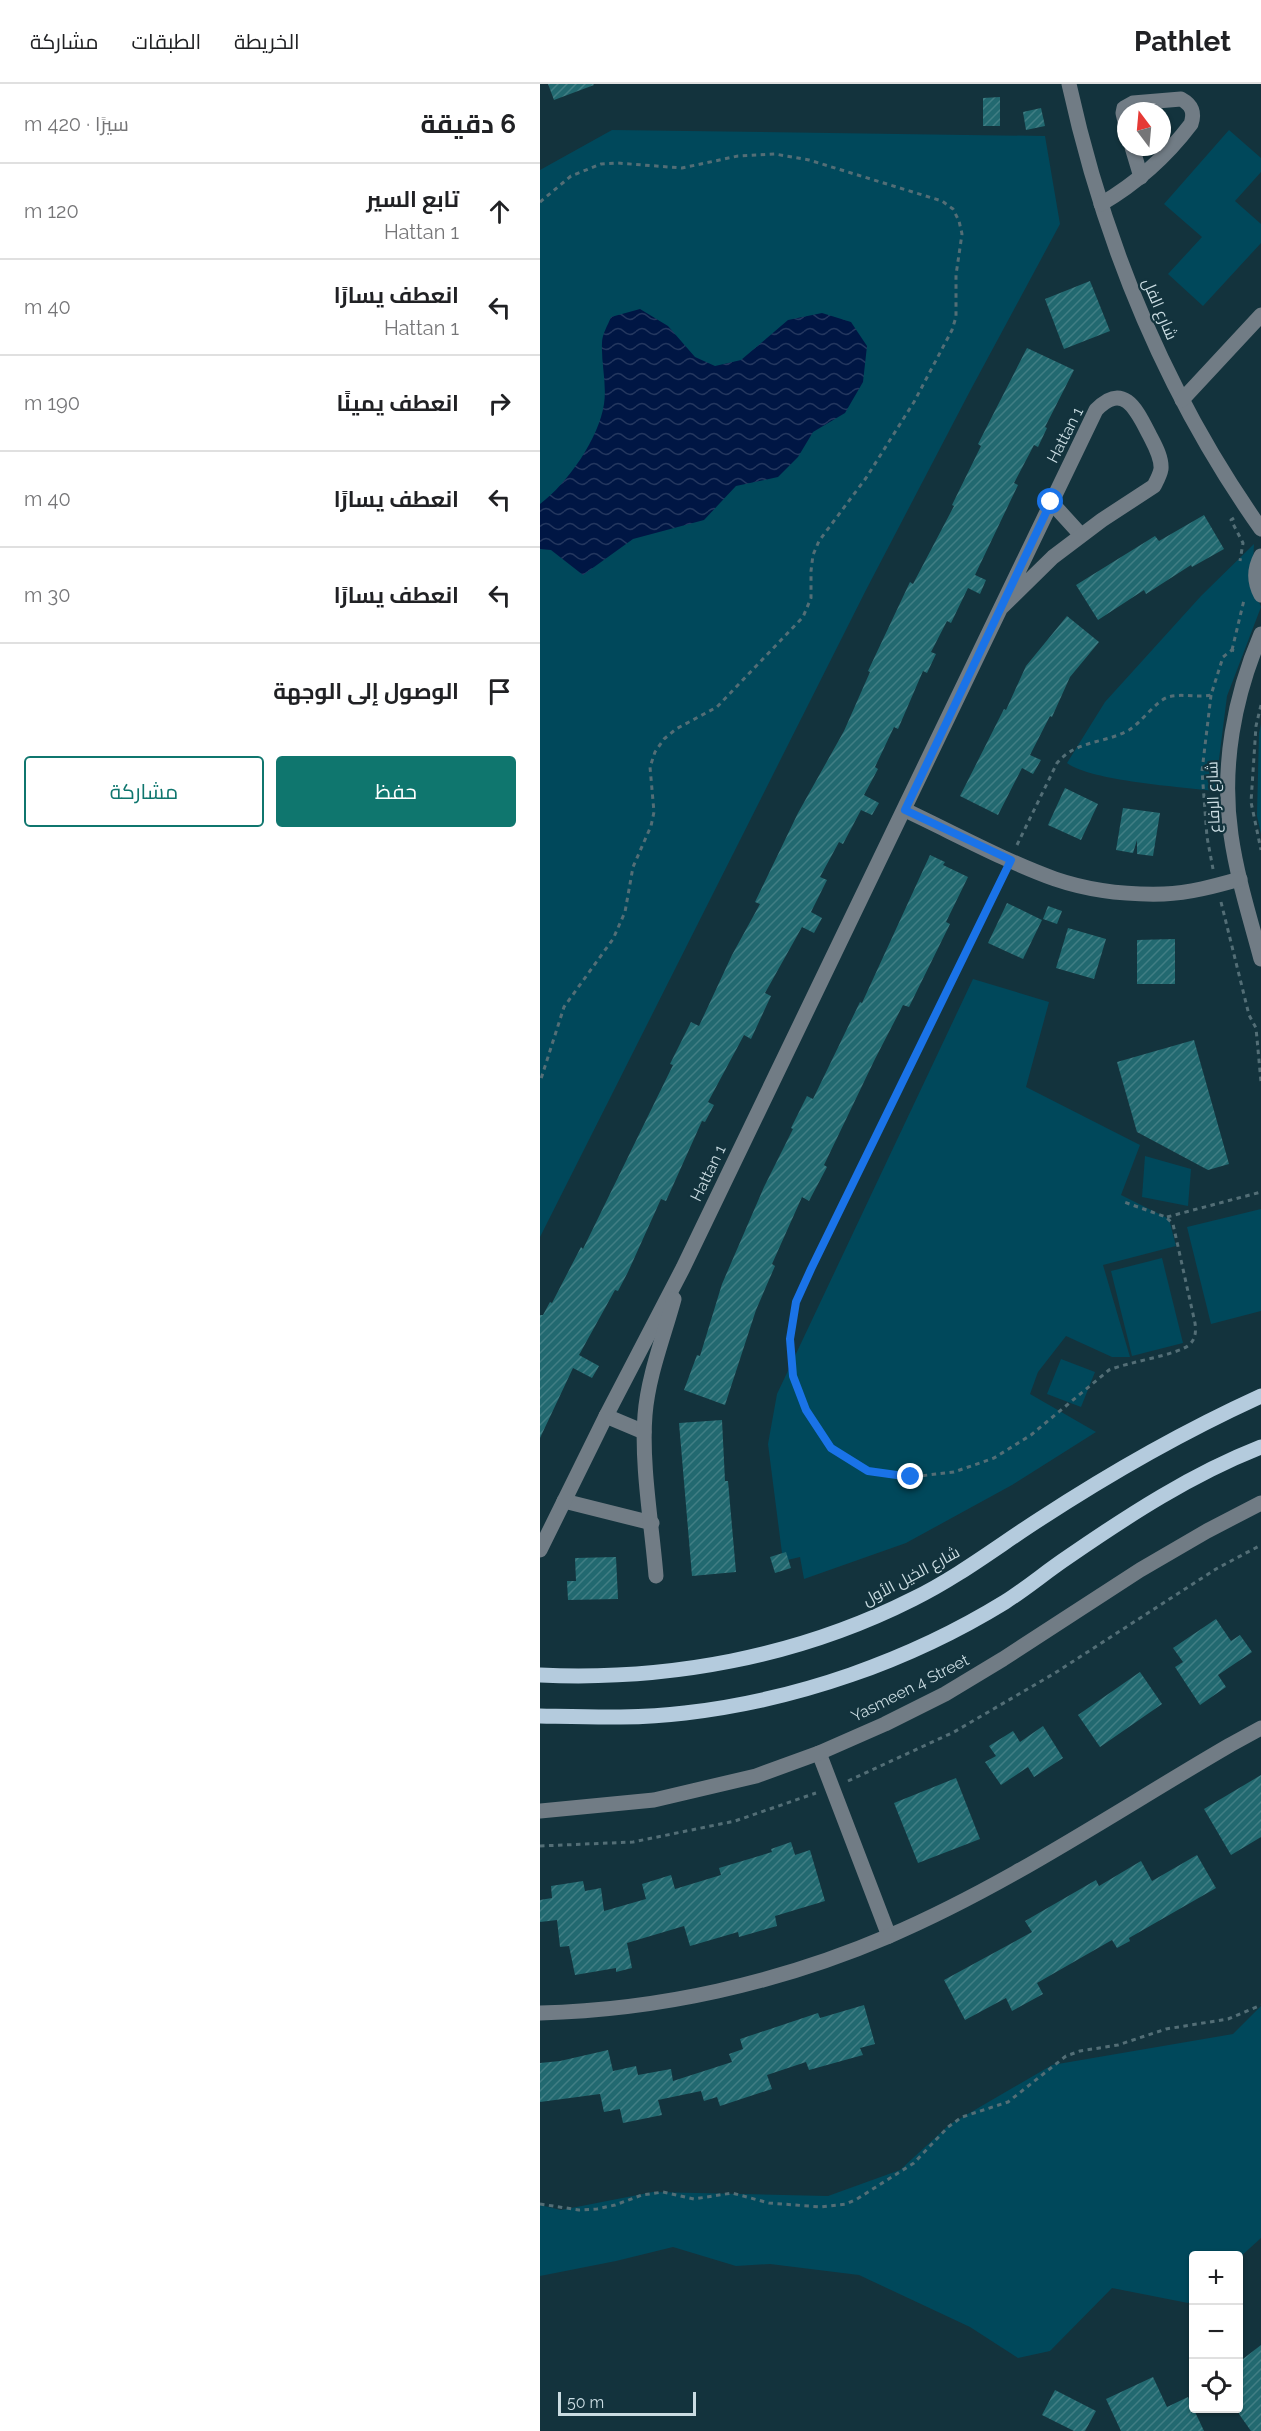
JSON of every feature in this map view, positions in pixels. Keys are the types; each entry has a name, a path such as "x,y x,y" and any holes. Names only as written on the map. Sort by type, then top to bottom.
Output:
{"main road":[{"name":"شارع الخيل الأول","path":"540,1675 591,1677 678,1670 761,1655 836,1634 914,1599 1122,1467 1177,1436 1261,1396"},
{"path":"540,1716 591,1717 685,1713 772,1697 855,1674 933,1641 1005,1602 1143,1507 1213,1468 1256,1449 1261,1435"}],"street":[{"name":"شارع الفل","path":"1069,84 1101,204 1137,304 1182,400 1218,464 1261,529"},
{"path":"1145,102 1181,99 1192,109 1191,124 1171,148"},
{"path":"1135,156 1141,177"},
{"path":"1101,204 1141,177 1163,156"},
{"path":"1182,400 1261,315"},
{"name":"Hattan 1","path":"540,1550 683,1268 1096,410 1102,404 1120,399 1136,408 1160,457 1159,477 1154,486 1081,535 1053,557 1001,608"},
{"path":"1051,502 1081,535"},
{"path":"1261,556 1255,577 1261,595"},
{"name":"شارع الرفاع","path":"1261,634 1238,698 1230,743 1228,777 1231,834 1261,959"},
{"path":"905,810 1055,879 1091,889 1128,894 1166,894 1203,889 1240,879"},
{"path":"656,1576 644,1432 647,1396 683,1268"},
{"path":"606,1416 644,1432"},
{"path":"564,1501 652,1523"},
{"name":"Yasmeen 4 Street","path":"540,1810 654,1800 756,1776 819,1753 945,1694 1004,1659 1140,1570 1261,1503"},
{"path":"540,2013 572,2012 654,2003 734,1987 813,1965 889,1936 1008,1876 1261,1728"},
{"path":"819,1753 889,1936"}],"path":[{"path":"540,202 570,176 601,165 617,163 682,168 738,156 775,153 809,160 942,201 953,209 962,234 956,274 956,317 952,330 914,402 879,458 819,540 813,555 811,598 803,617 723,702 704,716 676,729 664,739 655,752 650,767 654,812 651,826 633,867 625,912 613,939 564,1007 549,1060 540,1082"},
{"path":"1124,1202 1166,1217 1173,1224 1195,1323 1196,1334 1191,1344 1109,1370 1031,1435 994,1458 954,1472 911,1477 868,1471 831,1448 806,1410 793,1376 790,1339 796,1302 1047,784 1063,756 1080,746 1102,741 1127,731 1166,698 1211,695 1223,657 1227,652 1238,651 1252,655"},
{"path":"1261,705 1256,726 1251,802 1261,850"},
{"path":"1166,1217 1261,1192"},
{"path":"540,2204 579,2210 597,2209 642,2195 663,2192 694,2199 732,2193 769,2203 821,2207 846,2204 914,2163 948,2127 962,2117 1008,2102 1066,2056 1118,2044 1166,2029 1228,2019 1261,2005"}],"shaded area":[{"path":"612,130 1045,136 1060,224 866,590 540,1237 540,170"},
{"path":"1229,130 1261,158 1261,172 1235,201 1261,224 1261,243 1203,306 1168,274 1202,237 1164,204"},
{"path":"1254,544 1252,584 1261,607 1227,696 1215,791 1116,779 1079,769 1067,763 1105,702 1201,596"},
{"path":"1261,724 1261,834 1257,816"},
{"path":"973,979 1049,1002 1026,1087 1140,1145 1121,1195 1169,1219 1176,1246 1103,1265 1130,1357 1112,1357 1066,1336 1038,1372 1030,1394 1096,1432 1012,1485 906,1543 804,1579 800,1557 783,1561 768,1444 777,1394"},
{"path":"1145,1156 1191,1169 1188,1206 1142,1197"},
{"path":"1261,1209 1261,1311 1211,1324 1187,1227"},
{"path":"1162,1258 1183,1343 1132,1356 1111,1271"},
{"path":"1061,1359 1095,1372 1081,1407 1047,1394"},
{"path":"1261,2006 1261,2238 1243,2254 1243,2251 1189,2251 1188,2303 1112,2288 1050,2351 1018,2358 970,2327 859,2275 770,2264 736,2266 673,2247 540,2276 540,2205 561,2210 653,2192 828,2196 900,2170 949,2125 1052,2065 1233,2034"}],"water":[{"path":"640,309 668,326 695,357 715,366 741,360 788,320 822,313 851,322 867,346 863,382 845,413 813,432 798,457 778,477 736,486 704,520 633,539 583,575 551,550 540,549 540,504 551,495 581,459 596,431 605,396 602,340 611,317"}],"building":[{"path":"548,84 593,84 594,85 554,100"},
{"path":"1000,97 1000,126 983,126 983,98"},
{"path":"1041,108 1045,126 1026,130 1023,112"},
{"path":"1090,281 1110,331 1064,349 1045,299"},
{"path":"1027,348 1074,370 1045,427 1047,428 1038,447 1034,445 1014,483 1018,485 975,575 986,580 980,594 968,588 951,623 947,621 931,652 936,654 927,673 923,671 898,729 894,727 875,767 878,769 864,795 879,803 872,815 861,810 843,844 839,842 820,877 827,880 811,912 822,918 814,933 802,927 765,993 771,996 751,1039 744,1035 708,1102 714,1105 705,1122 702,1121 666,1201 661,1199 628,1272 618,1291 615,1290 579,1355 599,1366 592,1378 573,1368 540,1438 540,1315 543,1315 550,1302 552,1303 581,1247 583,1249 673,1065 670,1064 691,1022 699,1026 732,955 760,904 755,902 798,813 844,731 870,672 868,671 910,582 913,584 954,506 952,505 981,446 978,444"},
{"path":"1204,515 1224,549 1192,567 1191,565 1146,594 1144,590 1098,620 1076,585 1155,536 1159,541"},
{"path":"1067,616 1099,642 1070,677 1052,717 1050,716 1030,755 1041,760 1033,774 1022,768 998,815 960,796 1004,709 1006,710 1026,666"},
{"path":"1065,788 1098,804 1081,840 1048,825"},
{"path":"1123,808 1160,813 1153,856 1137,854 1137,840 1133,853 1116,850"},
{"path":"930,855 945,862 943,865 968,877 946,922 950,924 909,1007 903,1005 875,1059 824,1165 827,1167 809,1201 802,1197 772,1264 775,1266 756,1310 725,1405 684,1390 697,1355 700,1356 722,1284 764,1187 793,1129 791,1128 807,1096 813,1099 860,1002 862,1003"},
{"path":"1007,903 1042,920 1023,959 988,943"},
{"path":"1048,906 1062,911 1057,924 1043,919"},
{"path":"1068,928 1106,939 1094,979 1056,968"},
{"path":"1175,939 1175,984 1137,984 1137,940"},
{"path":"1194,1040 1229,1164 1208,1170 1137,1132 1117,1062"},
{"path":"722,1420 725,1481 728,1481 736,1572 692,1576 679,1423"},
{"path":"786,1552 791,1568 775,1573 770,1557"},
{"path":"616,1557 618,1599 568,1600 567,1581 576,1581 575,1558"},
{"path":"1216,1619 1231,1641 1240,1635 1252,1652 1218,1675 1226,1687 1200,1705 1175,1667 1183,1662 1173,1648"},
{"path":"1140,1672 1162,1704 1100,1747 1078,1715"},
{"path":"1043,1726 1063,1758 1034,1777 1028,1767 1001,1785 985,1762 996,1756 989,1746 1013,1731 1020,1742"},
{"path":"1261,1775 1261,1837 1231,1855 1204,1809"},
{"path":"956,1778 980,1839 918,1863 894,1803"},
{"path":"791,1842 795,1855 810,1850 825,1901 775,1916 777,1926 739,1937 738,1932 690,1946 684,1926 627,1943 632,1968 616,1972 616,1968 575,1975 569,1946 560,1947 557,1920 540,1922 540,1900 552,1898 551,1886 583,1881 585,1891 601,1888 604,1911 646,1899 642,1884 671,1875 675,1889 721,1875 719,1868 772,1852 771,1849"},
{"path":"1197,1855 1216,1888 1129,1938 1130,1941 1117,1948 1112,1940 1037,1983 1043,1994 1012,2011 1006,1998 965,2020 944,1980 1032,1932 1025,1921 1096,1880 1099,1886 1141,1861 1152,1881"},
{"path":"864,2005 875,2044 860,2048 863,2055 809,2070 806,2062 767,2075 772,2089 720,2106 717,2097 704,2101 701,2091 658,2100 662,2115 623,2123 620,2109 604,2112 600,2094 540,2102 540,2063 608,2050 613,2071 636,2066 638,2075 671,2069 673,2081 732,2062 729,2054 743,2049 740,2039 818,2013 820,2018"},
{"path":"1261,2345 1261,2431 1251,2431 1239,2414 1243,2413 1243,2359"},
{"path":"1153,2377 1167,2407 1188,2397 1189,2413 1196,2413 1204,2431 1121,2431 1106,2399"},
{"path":"1055,2390 1096,2411 1085,2431 1074,2431 1042,2415"}],"route":[{"path":"911,1477 868,1471 831,1448 806,1410 793,1376 790,1339 796,1302 811,1269 1011,860 905,810 1051,502"}]}
